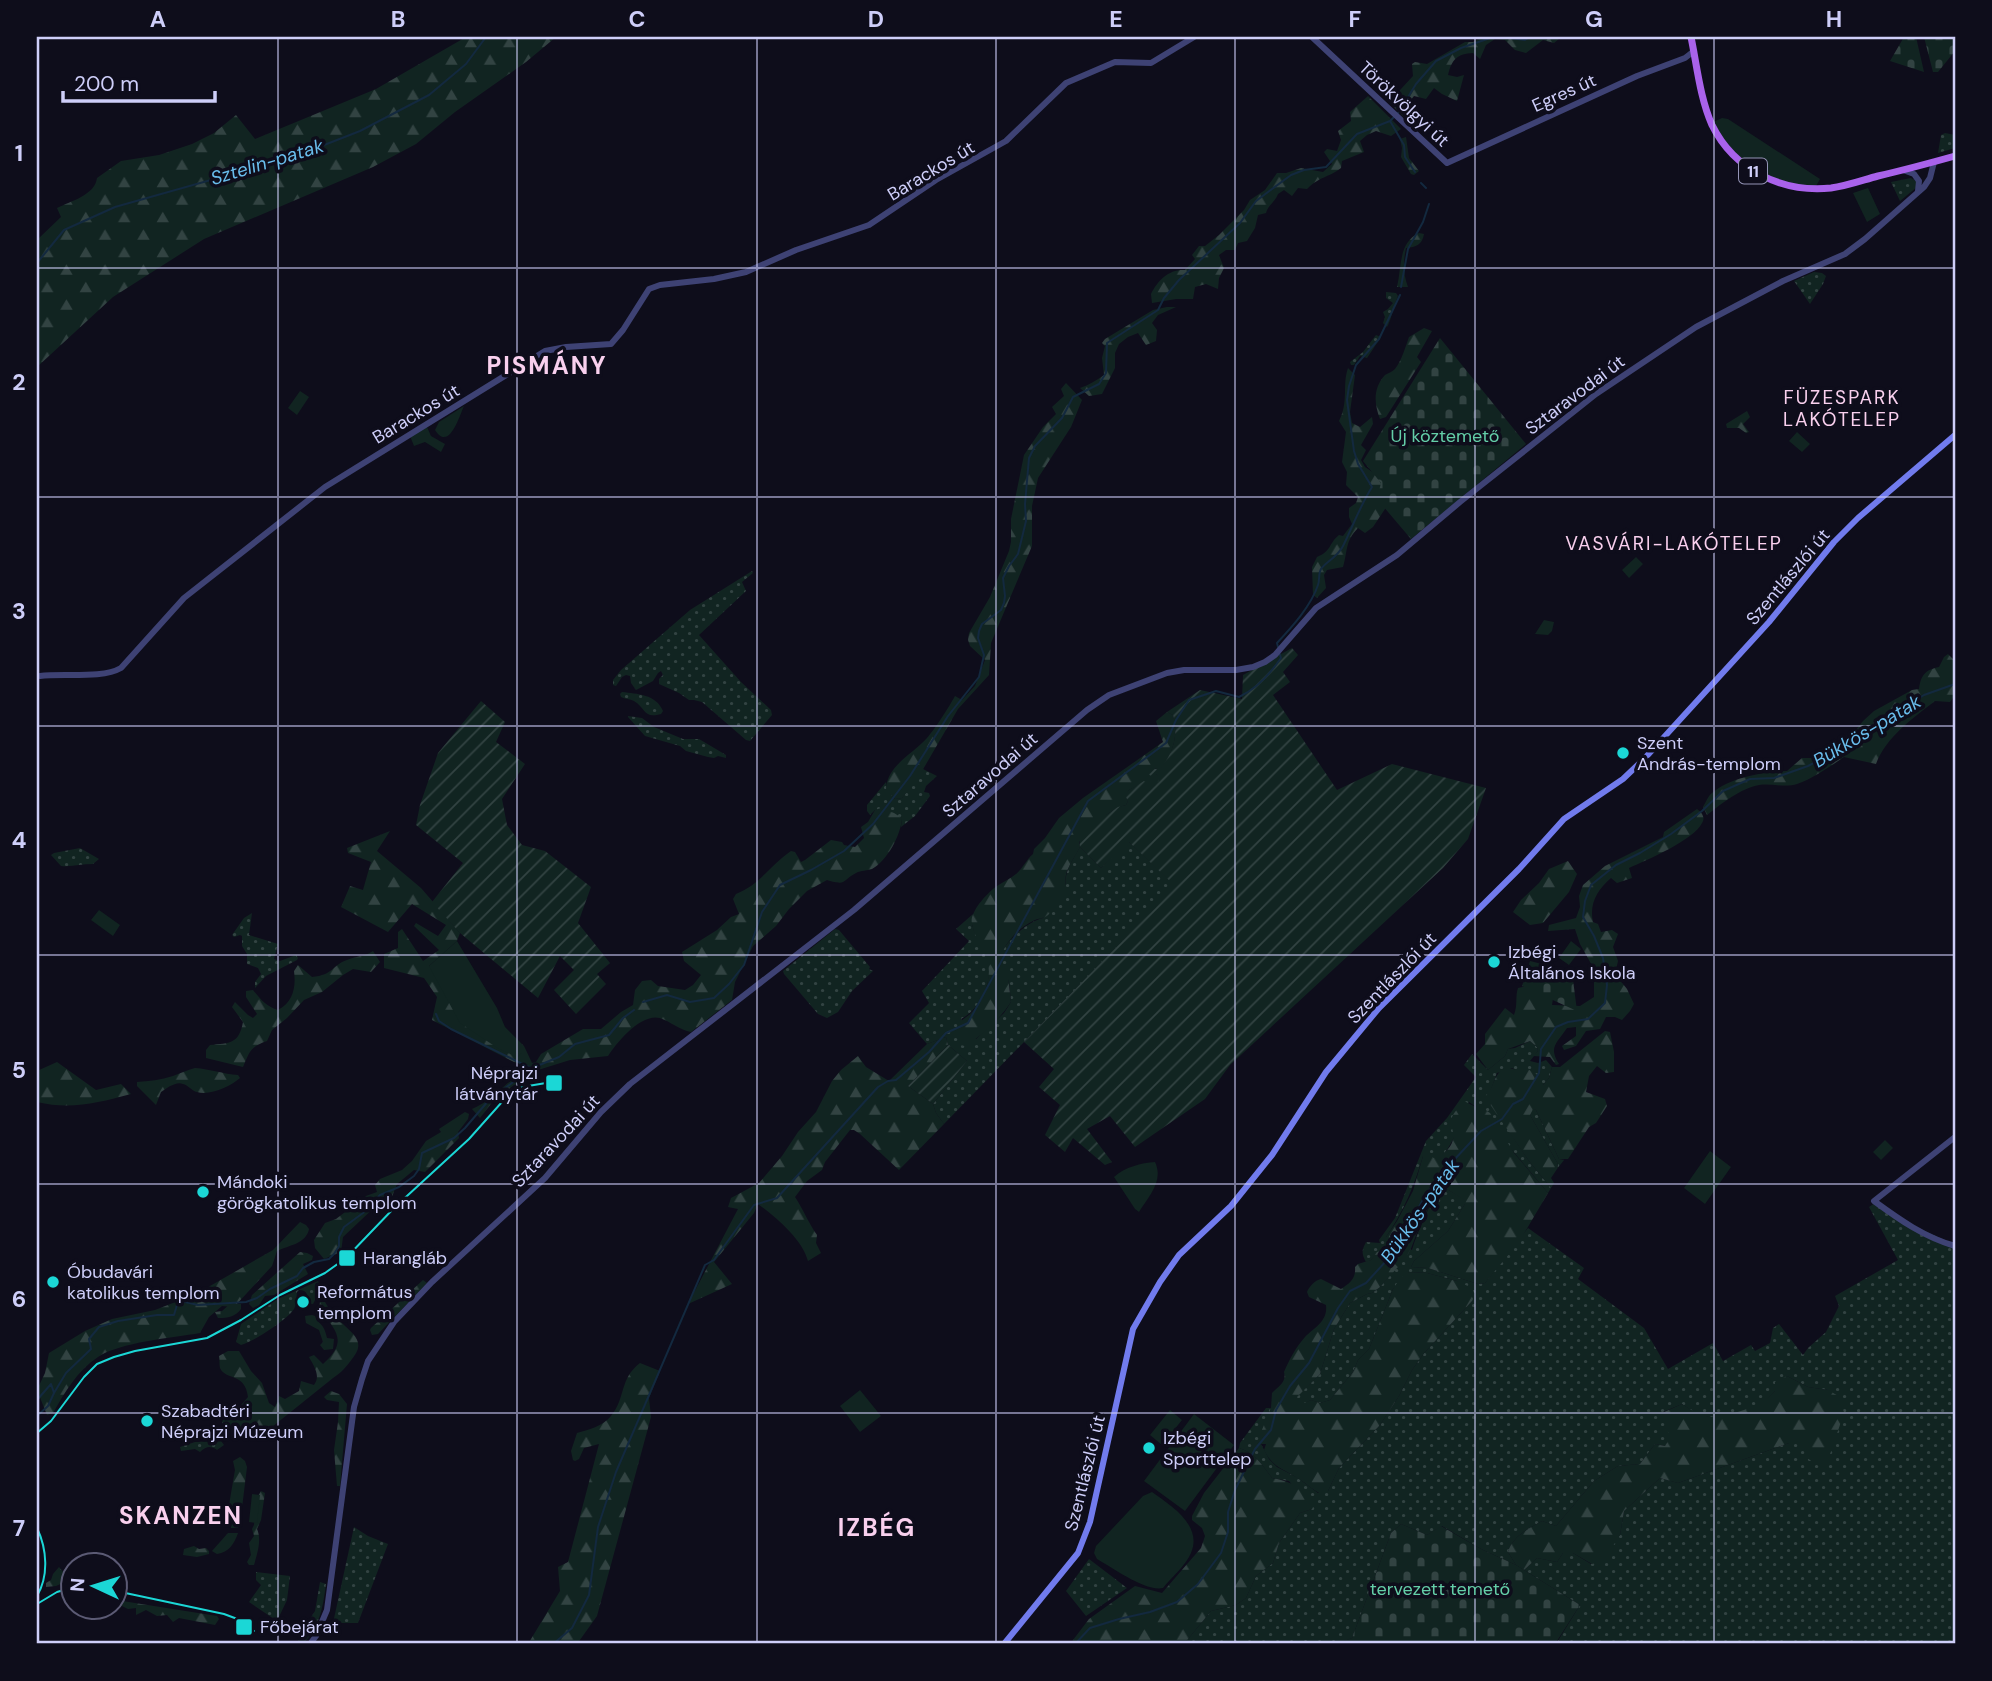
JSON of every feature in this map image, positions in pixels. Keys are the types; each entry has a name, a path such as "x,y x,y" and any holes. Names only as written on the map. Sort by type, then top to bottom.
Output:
{"main road":[{"name":"11","path":"1691,37 1711,123 1734,156 1763,177 1782,185 1833,188 1955,156"},
{"name":"Szentlászlói út","path":"1004,1644 1078,1553 1090,1522 1133,1329 1179,1255 1221,1217 1272,1155 1326,1072 1380,1008 1510,879 1564,819 1623,779 1645,758 1769,622 1812,568 1858,518 1955,435"}],"street":[{"name":"Barackos út","path":"40,676 108,674 121,668 184,598 325,487 545,351 611,344 649,289 746,272 796,250 869,225 936,180 1006,141 1066,83 1115,62 1151,63 1194,37"},
{"name":"Törökvölgyi út","path":"1312,37 1447,163"},
{"name":"Egres út","path":"1447,163 1637,76 1685,58 1694,51"},
{"name":"Sztaravodai út","path":"310,1644 323,1622 328,1600 358,1391 375,1349 405,1309 545,1178 601,1112 630,1084 854,910 1087,710 1109,695 1154,677 1184,670 1237,670 1265,663 1276,655 1317,608 1397,555 1464,498 1596,394 1696,327 1772,286 1856,247 1927,183 1934,162"},
{"path":"1903,170 1914,174 1919,181 1917,193"},
{"path":"1955,1138 1874,1201 1905,1224 1935,1240 1955,1246"}],"green space":[{"path":"466,37 556,37 416,144 373,167 204,239 113,297 37,367 37,240 61,217 57,208 87,193 97,178 121,161 159,155 192,144 214,133 236,115 255,139 376,89"},
{"path":"1483,37 1560,38 1554,43 1543,40 1526,53 1515,50 1505,40 1495,39 1486,45 1480,59 1473,53 1459,56 1453,61 1448,75 1464,75 1457,101 1434,88 1426,99 1414,96 1405,118 1389,102 1413,76 1412,64 1427,64 1465,42 1473,42"},
{"path":"1904,37 1916,37 1924,72 1890,61"},
{"path":"1924,37 1955,37 1955,51 1938,72 1933,72"},
{"path":"1368,96 1401,129 1391,136 1376,131 1367,135 1360,141 1364,152 1342,161 1341,168 1307,189 1298,188 1292,196 1284,190 1278,194 1266,213 1258,215 1255,228 1247,241 1238,243 1235,250 1226,250 1219,255 1224,268 1218,289 1206,284 1195,287 1193,299 1152,303 1151,294 1157,284 1169,273 1185,270 1195,259 1192,255 1199,246 1205,246 1219,235 1244,210 1250,200 1265,190 1277,173 1301,168 1323,172 1332,164 1324,152 1327,149 1337,151 1341,140 1338,131 1351,121 1350,112"},
{"path":"1722,118 1728,119 1820,179 1815,188 1782,185 1734,156 1711,123"},
{"path":"1941,135 1955,135 1955,148 1938,153"},
{"path":"1406,137 1409,158 1419,171 1414,175 1401,157 1400,139"},
{"path":"1911,178 1917,182 1917,187 1900,201 1891,182"},
{"path":"1868,188 1880,214 1867,222 1853,193"},
{"path":"1419,233 1424,234 1420,243 1406,248 1404,268 1408,287 1397,287 1404,249 1412,237"},
{"path":"1814,272 1826,276 1810,304 1794,281"},
{"path":"1386,292 1396,293 1398,296 1387,327 1383,323 1383,312 1393,303 1386,298"},
{"path":"1176,307 1158,315 1152,323 1157,330 1156,341 1146,345 1138,333 1119,344 1115,353 1115,368 1102,394 1089,396 1080,388 1104,375 1102,358 1105,346 1102,343 1105,339 1153,310"},
{"path":"1424,328 1432,331 1417,357 1421,362 1386,417 1380,419 1376,402 1378,385 1385,375 1394,370 1409,337"},
{"path":"1376,335 1381,337 1367,358 1360,356 1354,365 1351,365 1350,362 1363,352"},
{"name":"Új köztemető","path":"1440,338 1526,444 1411,539 1377,499 1381,483 1363,461"},
{"path":"1348,368 1355,375 1350,412 1352,423 1360,427 1372,417 1373,424 1361,445 1366,450 1361,460 1365,467 1380,477 1387,506 1373,527 1365,533 1358,528 1354,533 1343,567 1327,570 1324,575 1326,588 1317,598 1313,595 1312,567 1317,557 1325,552 1339,535 1343,536 1352,524 1349,508 1356,503 1358,497 1346,485 1347,472 1342,462 1346,432 1339,421 1344,407"},
{"path":"1066,383 1082,400 1071,427 1038,478 1032,506 1032,546 991,643 989,675 958,709 918,778 902,798 895,799 886,790 890,774 927,738 955,696 962,700 975,686 985,660 970,646 969,633 990,597 1009,551 1011,519 1024,455 1043,427 1056,414 1052,407 1064,396 1061,389"},
{"path":"300,391 309,397 297,415 288,408"},
{"path":"464,406 449,435 440,436 435,430 439,422"},
{"path":"1747,411 1750,417 1743,424 1749,432 1739,428 1727,428 1726,424"},
{"path":"427,427 431,436 445,444 441,452 425,442 414,446 410,436"},
{"path":"1797,432 1810,444 1802,452 1789,441"},
{"path":"1636,557 1643,564 1629,578 1622,570"},
{"path":"752,571 742,582 746,591 699,635 741,682 771,710 772,715 750,741 702,702 689,700 659,684 663,675 661,671 653,681 636,690 630,676 626,675 616,686 613,685 613,680 621,670 690,610"},
{"path":"1544,620 1554,622 1552,631 1548,635 1535,634"},
{"path":"1292,648 1298,655 1283,672 1290,682 1273,695 1337,790 1392,764 1486,788 1468,839 1443,868 1230,1065 1205,1099 1135,1147 1110,1116 1087,1129 1112,1162 1105,1165 1073,1138 1065,1152 1045,1135 1060,1105 1039,1087 1054,1069 1024,1042 1175,886 1129,842 1101,868 1080,847 1082,832 1099,814 1106,815 1126,805 1128,801 1125,795 1129,790 1144,781 1152,786 1158,782 1159,777 1156,774 1151,776 1146,772 1150,767 1159,770 1171,751 1175,722 1173,715 1167,712 1200,690 1242,699 1243,675"},
{"path":"1948,654 1955,661 1955,695 1950,702 1935,701 1909,721 1886,745 1876,764 1844,757 1797,784 1759,785 1745,789 1707,815 1703,807 1711,794 1728,783 1748,776 1787,771 1802,758 1814,758 1829,751 1834,743 1856,730 1874,711 1912,690 1919,689 1924,674 1939,667"},
{"path":"622,692 651,698 663,711 661,714 648,714 634,701 621,697"},
{"path":"481,701 505,722 496,742 525,764 502,799 507,825 522,845 545,851 591,887 578,923 610,963 597,974 606,984 576,1014 554,990 574,970 560,956 538,998 460,933 432,902 463,863 416,825 420,805 438,753"},
{"path":"1167,712 1173,715 1175,737 1164,765 1159,771 1155,768 1160,777 1159,782 1152,787 1144,782 1129,790 1126,805 1106,815 1079,842 1080,847 1067,871 1065,893 1060,901 1046,916 1027,924 1015,934 1002,953 1001,967 1010,970 1008,977 1011,1002 984,1032 965,1046 961,1045 957,1027 980,1002 989,972 986,957 972,924 975,910 993,889 1018,872 1059,818 1163,742 1156,721"},
{"path":"628,716 642,718 654,727 683,739 699,739 726,755 726,758 708,757 645,736"},
{"path":"923,769 937,776 926,786 924,792 930,796 915,816 901,827 902,818 875,810 870,815 867,805 886,782 887,790 895,799 902,798"},
{"path":"881,808 902,818 896,839 883,860 872,869 858,872 843,882 827,880 807,891 776,926 753,946 735,982 732,1000 691,1032 660,1018 653,1018 630,1030 608,1056 570,1060 538,1070 514,1062 432,1020 437,997 424,978 384,968 384,954 398,948 398,932 402,929 423,961 439,950 414,926 416,923 438,936 446,925 412,904 388,932 341,907 350,886 363,890 371,862 348,853 347,848 390,831 377,851 421,888 460,933 457,941 429,966 521,1051 522,1044 532,1063 536,1062 541,1054 583,1029 601,1029 633,1005 635,990 642,981 651,980 658,986 685,990 693,985 701,975 684,961 682,952 739,914 733,899 736,894 759,880 791,851 795,852 801,862 831,840 855,847 864,838 861,827 868,822 875,810"},
{"path":"1697,809 1701,813 1702,823 1690,836 1629,868 1632,878 1617,883 1611,878 1598,892 1593,903 1593,922 1598,924 1601,932 1612,930 1618,934 1613,947 1618,961 1615,974 1627,989 1634,1004 1630,1011 1622,1020 1606,1017 1600,1029 1586,1031 1576,1046 1564,1050 1562,1046 1576,1036 1576,1027 1567,1028 1554,1049 1559,1064 1556,1065 1550,1057 1533,1056 1538,1051 1530,1041 1508,1049 1505,1056 1488,1070 1476,1054 1485,1044 1485,1034 1505,1008 1514,1015 1518,988 1527,986 1554,991 1552,1005 1580,1006 1594,997 1594,969 1575,929 1548,931 1549,925 1576,918 1583,885 1605,866 1663,837 1664,832"},
{"path":"1128,841 1176,886 944,1124 933,1104 967,1061 948,1045 946,1037 927,1044 909,1023 929,1003 922,991 969,941 956,929 973,914 972,926 989,965 988,983 980,1000 975,1008 961,1019 976,1039 1004,1013 1011,1002 1008,979 1000,964 1003,950 1022,929 1043,918 1066,884 1068,869 1080,847 1101,868"},
{"path":"80,848 99,859 93,864 61,866 51,855 54,853"},
{"path":"1568,861 1577,874 1569,892 1543,923 1530,925 1513,912 1549,869"},
{"path":"99,910 120,925 113,936 91,920"},
{"path":"252,913 249,935 278,944 274,959 280,961 296,955 298,958 266,976 255,988 255,982 261,974 258,968 247,964 242,936 232,935 244,918"},
{"path":"835,929 839,930 873,971 852,991 838,1012 827,1018 818,1014 783,971"},
{"path":"457,941 497,1008 505,1027 522,1044 522,1053 517,1057 499,1049 460,1023 429,966"},
{"path":"1571,941 1581,949 1569,965 1559,958"},
{"path":"373,951 380,962 371,972 353,969 322,992 304,1000 272,1030 267,1041 251,1050 243,1067 206,1058 206,1050 210,1045 228,1043 239,1035 243,1022 232,1007 235,1002 253,1018 257,1014 246,997 246,991 253,990 270,1007 278,1010 291,998 295,982 294,971 298,965 312,977 319,976 342,962"},
{"path":"1530,961 1572,972 1577,1011 1522,986"},
{"path":"1605,1031 1610,1032 1614,1072 1606,1073 1597,1066 1589,1076 1586,1092 1605,1099 1607,1106 1568,1159 1559,1159 1536,1110 1533,1109 1530,1115 1558,1164 1551,1178 1554,1183 1551,1188 1485,1097 1505,1067 1530,1070 1538,1076 1543,1085 1549,1078 1552,1067 1560,1067"},
{"path":"946,1037 948,1045 908,1086 933,1104 944,1124 899,1170 860,1134 850,1130 825,1162 822,1170 807,1181 795,1197 817,1235 816,1243 821,1253 808,1261 795,1237 758,1204 754,1213 714,1262 732,1284 688,1304 738,1209 728,1207 731,1198 759,1183 816,1112 832,1081 841,1070 858,1056 866,1067 889,1081 927,1044"},
{"path":"1530,1041 1538,1051 1530,1061 1538,1063 1546,1060 1552,1067 1549,1078 1543,1085 1512,1068 1497,1073 1486,1097 1529,1161 1551,1188 1548,1193 1469,1102 1444,1153 1436,1158 1423,1156 1408,1198 1386,1237 1412,1250 1435,1191 1447,1189 1465,1200 1465,1204 1448,1231 1414,1261 1411,1267 1428,1268 1478,1284 1485,1283 1528,1228 1584,1268 1578,1279 1644,1328 1668,1369 1713,1343 1723,1361 1751,1345 1755,1351 1770,1343 1773,1328 1779,1324 1803,1355 1826,1332 1839,1306 1835,1296 1898,1260 1869,1207 1878,1201 1904,1221 1955,1245 1955,1644 1556,1644 1580,1605 1524,1570 1537,1558 1557,1562 1563,1553 1573,1553 1591,1564 1620,1535 1624,1511 1660,1478 1678,1483 1789,1443 1805,1443 1828,1390 1808,1387 1787,1376 1761,1405 1721,1419 1698,1415 1682,1404 1663,1412 1671,1438 1665,1446 1655,1444 1640,1464 1618,1466 1594,1481 1556,1526 1542,1521 1522,1534 1513,1542 1508,1552 1516,1565 1481,1549 1442,1526 1427,1535 1401,1524 1391,1533 1352,1638 1342,1644 1184,1644 1211,1611 1236,1605 1246,1598 1256,1576 1273,1563 1279,1543 1300,1513 1312,1509 1289,1481 1272,1478 1254,1456 1239,1448 1266,1408 1271,1408 1261,1444 1269,1459 1318,1493 1328,1491 1339,1468 1380,1425 1425,1352 1472,1301 1457,1281 1427,1273 1409,1272 1393,1289 1369,1349 1330,1400 1320,1403 1311,1400 1300,1406 1294,1399 1320,1374 1334,1329 1350,1303 1380,1287 1397,1267 1387,1255 1377,1253 1366,1262 1364,1247 1366,1242 1380,1243 1379,1240 1395,1218 1426,1141 1447,1118 1476,1077 1464,1065 1472,1054 1488,1070 1505,1056 1508,1049"},
{"path":"948,1045 967,1061 933,1104 908,1086"},
{"path":"57,1062 96,1090 121,1084 131,1094 95,1103 73,1105 37,1102 37,1071"},
{"path":"195,1068 238,1075 240,1078 226,1087 208,1093 195,1091 180,1083 175,1084 161,1092 156,1105 137,1086 137,1082 173,1076"},
{"path":"516,1076 525,1082 514,1085 494,1100 480,1118 472,1109 489,1099"},
{"path":"1464,1101 1490,1113 1514,1153 1548,1193 1519,1242 1485,1283 1478,1284 1428,1268 1411,1267 1414,1261 1448,1231 1465,1204 1464,1200 1447,1189 1435,1192 1405,1259 1399,1257 1385,1243 1413,1191 1423,1156 1428,1154 1434,1158 1438,1157 1451,1145 1452,1118"},
{"path":"1532,1108 1536,1110 1559,1159 1564,1160 1557,1169 1558,1164 1530,1115"},
{"path":"465,1112 469,1114 468,1119 458,1132 459,1138 425,1172 414,1170 397,1184 391,1199 378,1204 343,1237 341,1252 324,1259 315,1248 314,1240 325,1223 336,1219 366,1196 377,1192 375,1185 380,1179 402,1170 426,1141 441,1132 439,1129"},
{"path":"1885,1140 1893,1148 1881,1160 1873,1152"},
{"path":"1710,1151 1731,1167 1705,1204 1684,1188"},
{"path":"1155,1162 1157,1182 1139,1212 1114,1177 1133,1166"},
{"path":"300,1222 309,1229 304,1238 277,1251 272,1266 234,1307 222,1306 209,1317 200,1333 133,1344 98,1357 78,1375 53,1413 47,1415 37,1390 45,1373 49,1353 85,1331 112,1319 155,1310 196,1294 273,1250"},
{"path":"1381,1251 1398,1267 1372,1293 1350,1303 1334,1329 1320,1374 1295,1399 1300,1405 1311,1400 1320,1403 1330,1400 1353,1372 1358,1360 1369,1349 1393,1289 1401,1277 1409,1272 1427,1273 1457,1281 1472,1288 1475,1295 1425,1352 1380,1425 1339,1468 1328,1491 1323,1495 1275,1464 1267,1456 1264,1450 1266,1444 1261,1444 1259,1437 1271,1408 1272,1393 1283,1381 1290,1358 1325,1315 1326,1305 1309,1297 1309,1288 1321,1279 1341,1289 1352,1280 1358,1264 1371,1260"},
{"path":"300,1252 313,1256 312,1260 303,1264 308,1274 274,1295 265,1296 259,1305 253,1308 249,1304 252,1295"},
{"path":"423,1280 427,1283 378,1334 372,1335 371,1328"},
{"path":"318,1281 321,1288 313,1304 308,1303 306,1292 299,1290 294,1309 284,1319 246,1343 241,1345 236,1342 241,1324 278,1299"},
{"path":"320,1302 325,1302 357,1339 358,1348 348,1365 272,1427 262,1427 255,1435 222,1423 224,1415 236,1411 248,1397 243,1384 220,1368 219,1356 228,1351 239,1351 262,1383 269,1403 275,1407 279,1396 285,1399 299,1391 301,1381 314,1385 317,1375 309,1357 314,1355 323,1364 336,1349 338,1342 335,1330 319,1308"},
{"path":"230,1304 241,1304 241,1309 231,1316 218,1318 215,1312 222,1311"},
{"path":"312,1315 323,1326 327,1338 334,1339 333,1349 324,1350 320,1345 323,1342 319,1330 306,1323 305,1316"},
{"path":"640,1363 660,1371 649,1398 651,1417 597,1616 577,1644 528,1644 560,1591 558,1567 568,1562 599,1444 584,1448 579,1459 573,1460 571,1451 577,1433 600,1425 611,1416 629,1376"},
{"path":"1787,1376 1808,1387 1828,1390 1840,1397 1844,1413 1826,1466 1819,1466 1807,1458 1805,1444 1789,1443 1678,1483 1660,1478 1624,1511 1620,1535 1604,1560 1592,1564 1573,1553 1563,1553 1557,1562 1537,1558 1524,1570 1516,1565 1508,1552 1513,1542 1522,1534 1542,1521 1556,1526 1594,1481 1618,1466 1640,1464 1655,1444 1665,1446 1670,1438 1662,1413 1682,1404 1704,1416 1732,1414 1763,1401 1775,1391 1775,1382"},
{"path":"860,1390 881,1416 860,1432 840,1406"},
{"path":"331,1391 339,1394 347,1404 340,1486 337,1486 334,1450 339,1402 324,1397"},
{"path":"1170,1410 1182,1420 1162,1445 1150,1435"},
{"path":"1194,1414 1234,1445 1185,1511 1144,1481"},
{"path":"221,1441 224,1445 217,1450 210,1447 200,1452 195,1449 181,1451 180,1447 195,1442"},
{"path":"1239,1448 1254,1456 1272,1478 1296,1486 1315,1503 1312,1509 1300,1513 1279,1543 1273,1563 1256,1576 1246,1598 1236,1605 1211,1611 1184,1644 1070,1644 1089,1619 1135,1586 1162,1593 1201,1548 1205,1536 1202,1528 1192,1520 1192,1516 1204,1493"},
{"path":"240,1457 247,1467 240,1524 238,1528 231,1528 229,1505 235,1470 233,1461"},
{"path":"261,1491 265,1493 257,1529 258,1547 254,1565 249,1565 249,1543 254,1536 252,1529 257,1498"},
{"path":"1152,1492 1183,1517 1189,1525 1194,1543 1189,1557 1163,1588 1148,1586 1130,1578 1097,1559 1094,1553 1096,1546 1143,1496"},
{"path":"252,1494 260,1495 257,1523 249,1522"},
{"name":"tervezett temető","path":"1401,1524 1427,1535 1441,1526 1516,1565 1580,1605 1555,1644 1342,1644 1352,1638 1391,1533"},
{"path":"354,1527 388,1544 358,1623 333,1623"},
{"path":"228,1533 238,1533 230,1547 217,1554 212,1551"},
{"path":"194,1546 199,1549 206,1548 209,1554 197,1557 183,1555 184,1549"},
{"path":"1089,1559 1127,1588 1086,1616 1066,1591"},
{"path":"59,1567 60,1584 46,1587 46,1583 51,1580"},
{"path":"256,1572 290,1576 287,1600 277,1621 249,1602 261,1585 256,1580"},
{"path":"320,1582 326,1584 320,1616 309,1637 300,1644 298,1641 304,1637 305,1627 315,1611"},
{"path":"130,1602 217,1616 219,1619 215,1625 179,1618 173,1622 167,1615 157,1616 146,1610 136,1615 136,1608 130,1609"}],"waterway":[{"name":"Sztelin-patak","path":"37,263 64,230 115,207 296,156 360,131 429,95 466,64 486,37"},
{"path":"643,1002 667,995 690,1002 714,998 744,965 762,912 780,885 844,851 873,824 910,776 948,716 979,677 984,655 978,638 979,631 982,624 1001,610 1004,603 1003,578 1018,554 1026,521 1029,458 1035,446 1062,418 1073,397 1099,384 1106,373 1107,343 1158,310 1179,280 1240,223 1256,201 1291,175 1326,167 1357,134 1390,121 1436,61 1461,48 1493,37"},
{"path":"1503,37 1525,40 1530,37"},
{"path":"1390,121 1404,145 1405,157 1415,172"},
{"path":"1421,183 1426,188"},
{"path":"1401,287 1408,249 1423,222 1429,204"},
{"path":"1278,647 1277,643 1311,601 1321,569 1343,546 1372,487 1358,464 1354,451 1347,400 1349,386 1356,365 1379,339 1400,295"},
{"path":"553,1644 572,1628 589,1595 598,1527 616,1472 705,1265 714,1260 754,1205 777,1198 878,1087 896,1080 929,1052 946,1033 968,1023 1088,801 1166,743 1189,700 1216,691 1239,697 1245,694 1272,670 1281,658 1279,652"},
{"name":"Bükkös-patak","path":"1075,1644 1090,1628 1177,1602 1198,1584 1221,1553 1228,1532 1228,1512 1235,1490 1255,1449 1271,1430 1276,1410 1290,1386 1309,1363 1338,1308 1350,1291 1366,1283 1387,1260 1440,1175 1481,1131 1502,1119 1513,1104 1523,1099 1539,1073 1541,1049 1556,1027 1588,1019 1605,1003 1607,985 1603,958 1583,917 1591,885 1616,865 1671,834 1723,791 1750,779 1774,778 1808,766 1852,743 1924,695 1955,684"},
{"path":"37,1400 51,1384 54,1393 66,1373 91,1349 89,1339 99,1327 118,1321 174,1315 181,1301 198,1305 246,1302 297,1276 303,1268 314,1262 329,1259 339,1246 339,1237 344,1227 363,1213 380,1195 399,1187 414,1176 419,1169 422,1153 454,1138 489,1100 520,1077 559,1057 575,1044 609,1035 623,1018 634,1010"},
{"path":"436,1014 439,1021 451,1029 531,1068"},
{"path":"37,1416 48,1406 54,1393"}],"tram line":[{"path":"37,1433 51,1421 97,1364 135,1351 207,1338 280,1295 325,1273 346,1258 395,1207 469,1139 511,1092 522,1087 558,1081"},
{"path":"37,1528 45,1562 43,1580 37,1596"},
{"path":"37,1604 60,1591"},
{"path":"130,1594 224,1614 240,1620 254,1631"}],"place":[{"name":"Szent András-templom","path":"1623,753"},
{"name":"Izbégi Általános Iskola","path":"1494,962"},
{"name":"Néprajzi látványtár","path":"554,1083"},
{"name":"Mándoki görögkatolikus templom","path":"203,1192"},
{"name":"Harangláb","path":"347,1258"},
{"name":"Óbudavári katolikus templom","path":"53,1282"},
{"name":"Református templom","path":"303,1302"},
{"name":"Szabadtéri Néprajzi Múzeum","path":"147,1421"},
{"name":"Izbégi Sporttelep","path":"1149,1448"},
{"name":"Főbejárat","path":"244,1627"}],"district":[{"name":"PISMÁNY","path":"547,365"},
{"name":"FÜZESPARK LAKÓTELEP","path":"1842,408"},
{"name":"VASVÁRI-LAKÓTELEP","path":"1674,543"},
{"name":"SKANZEN","path":"181,1515"},
{"name":"IZBÉG","path":"877,1527"}]}
